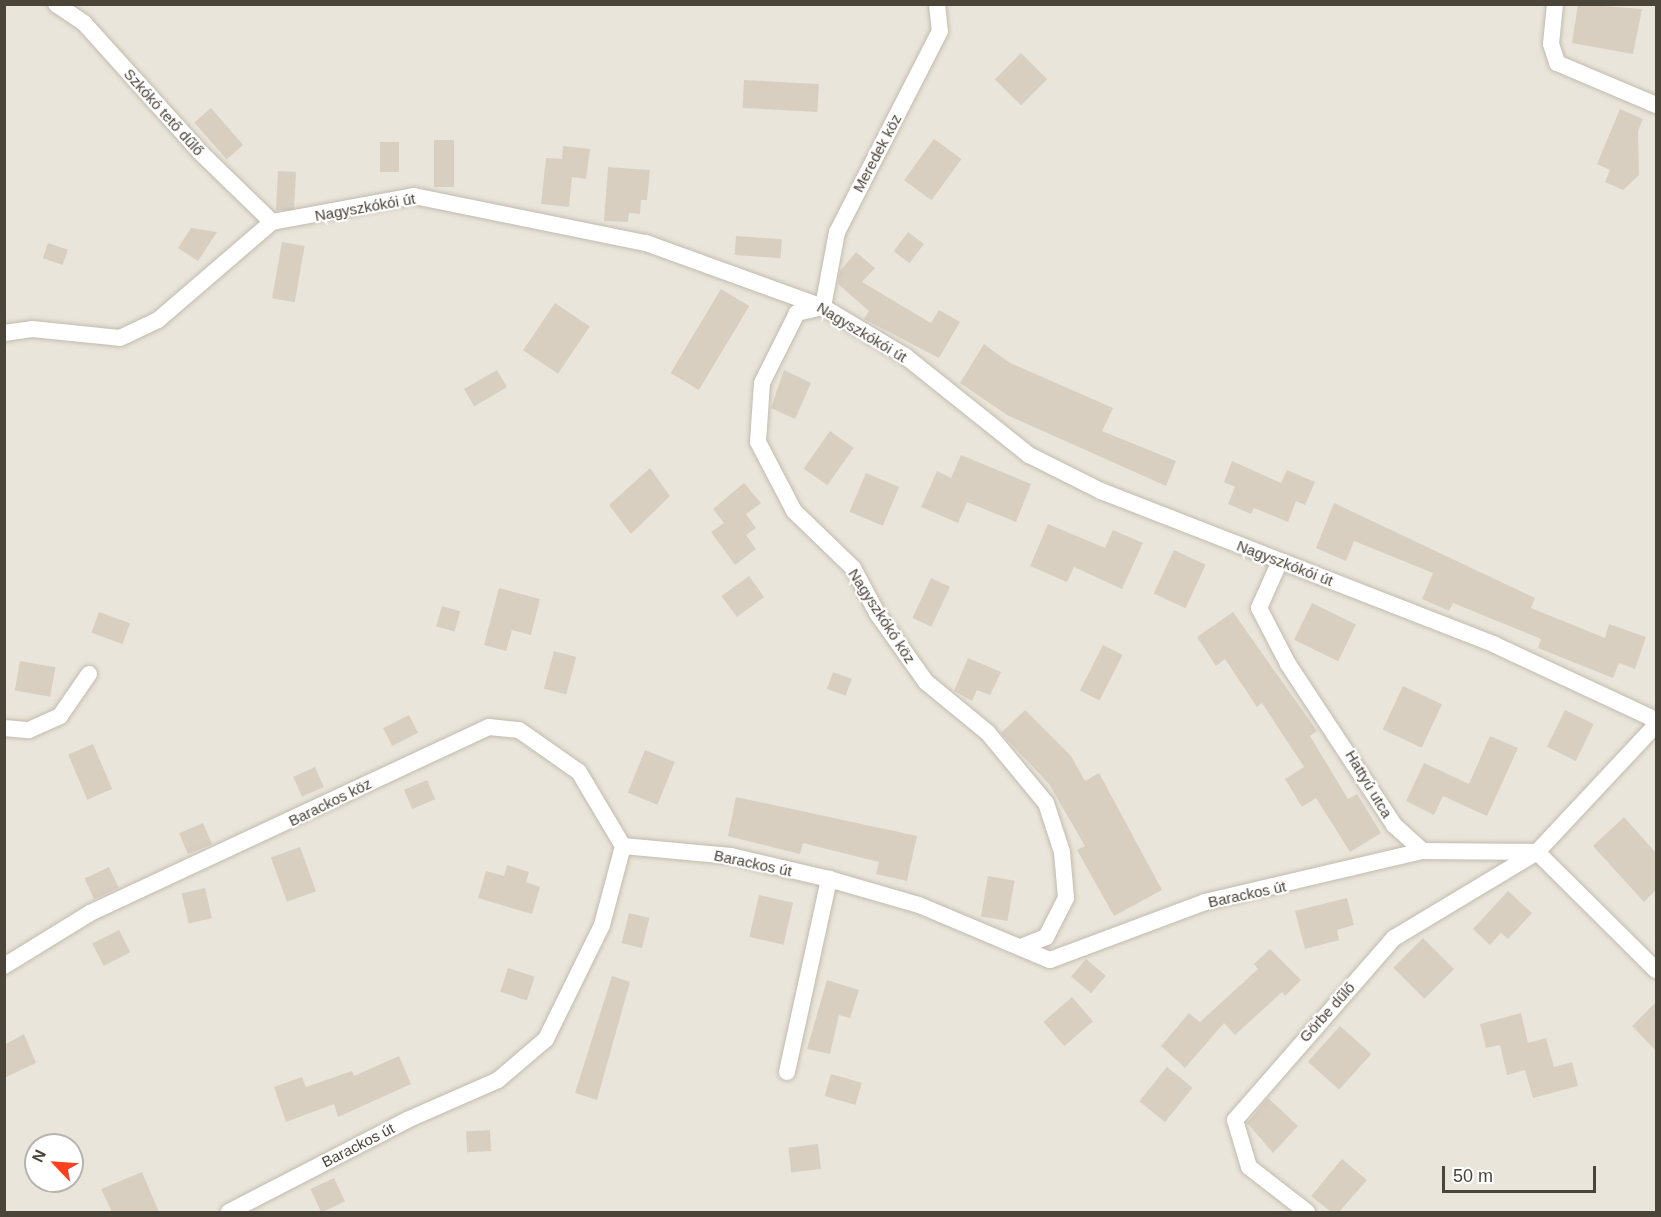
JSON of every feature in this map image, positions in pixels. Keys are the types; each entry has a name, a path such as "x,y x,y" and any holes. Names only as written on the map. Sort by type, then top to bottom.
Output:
{"street":[{"name":"Szkókó tető dűlő","path":"56,4 84,23 200,152 272,222"},
{"name":"Meredek köz","path":"823,306 837,232 940,31 936,4"},
{"path":"1555,4 1551,44 1557,63 1656,105"},
{"name":"Nagyszkókói út","path":"272,222 414,196 462,203 646,243 823,306 905,356 1029,455 1101,491 1494,645 1656,720"},
{"path":"4,333 32,329 120,338 158,320 272,222"},
{"name":"Nagyszkókó köz","path":"823,306 797,313 762,383 758,442 794,511 853,568 877,613 926,682 988,733 1046,803 1062,852 1066,898 1046,937 1024,946"},
{"name":"Hattyú utca","path":"1280,561 1258,608 1288,664 1394,825 1423,851"},
{"path":"4,728 28,730 60,716 89,674"},
{"path":"1538,852 1656,725"},
{"name":"Barackos köz","path":"4,966 90,913 489,727 519,730 579,771 623,846"},
{"name":"Barackos út","path":"229,1212 407,1120 498,1080 546,1039 602,925 623,846 731,856 829,879 919,905 994,940 1024,946 1050,960 1205,902 1423,851"},
{"path":"1423,851 1538,852 1656,970"},
{"name":"Görbe dűlő","path":"1307,1212 1249,1167 1235,1120 1394,938 1538,852"},
{"path":"787,1072 829,879"}],"shaded area":[{"path":"5,5 1656,5 1656,1212 5,1212"}],"building":[{"path":"1578,4 1642,9 1633,54 1572,43"},
{"path":"1021,53 1047,79 1021,105 995,79"},
{"path":"744,80 819,84 817,112 743,108"},
{"path":"211,108 243,145 227,159 194,122"},
{"path":"1620,109 1643,119 1638,131 1639,175 1623,190 1605,182 1610,170 1597,164"},
{"path":"934,139 962,159 932,200 904,180"},
{"path":"434,140 454,140 454,187 434,187"},
{"path":"380,142 399,142 399,172 380,172"},
{"path":"563,146 590,149 586,179 572,177 569,207 541,204 546,158 562,159"},
{"path":"608,167 650,170 647,200 641,200 640,214 629,213 628,222 604,221"},
{"path":"278,171 296,172 294,211 276,210"},
{"path":"191,228 217,232 198,261 178,248"},
{"path":"908,232 924,244 910,263 894,251"},
{"path":"736,236 782,239 781,258 735,255"},
{"path":"282,242 305,246 295,302 272,298"},
{"path":"48,243 68,250 63,265 43,258"},
{"path":"856,252 875,268 862,282 931,323 939,310 960,322 939,358 864,319 869,311 838,284 840,271"},
{"path":"721,289 749,306 699,390 671,373"},
{"path":"555,303 590,326 558,374 523,350"},
{"path":"984,344 1010,363 1113,408 1102,431 1176,461 1166,486 1007,415 960,383"},
{"path":"497,370 507,387 474,406 464,389"},
{"path":"784,370 811,383 795,419 771,408"},
{"path":"830,431 854,448 827,485 804,469"},
{"path":"961,455 1031,484 1016,522 967,502 958,523 921,507 937,471 951,478"},
{"path":"1232,461 1281,483 1287,470 1315,482 1305,505 1296,501 1288,522 1254,508 1251,514 1228,504 1235,487 1224,482"},
{"path":"650,468 670,496 631,534 609,505"},
{"path":"866,473 899,487 883,526 850,512"},
{"path":"744,483 761,503 746,514 756,528 746,535 756,549 735,565 711,532 724,523 713,509"},
{"path":"1334,503 1535,598 1531,608 1605,638 1609,624 1646,637 1635,669 1619,663 1613,678 1538,648 1541,639 1453,603 1449,611 1422,599 1433,573 1354,541 1346,561 1316,548"},
{"path":"1048,524 1105,548 1113,530 1143,543 1122,589 1074,567 1067,582 1030,566"},
{"path":"1174,550 1206,565 1185,608 1154,594"},
{"path":"749,576 764,597 737,617 721,596"},
{"path":"931,578 950,587 931,627 912,618"},
{"path":"499,588 540,599 531,635 512,630 506,651 484,645"},
{"path":"1312,603 1356,624 1338,661 1294,640"},
{"path":"442,606 460,611 454,631 436,626"},
{"path":"99,612 130,623 122,644 91,633"},
{"path":"1233,612 1317,731 1310,736 1348,799 1357,794 1381,833 1350,852 1316,798 1302,807 1285,779 1304,767 1262,703 1257,707 1225,659 1216,666 1197,637"},
{"path":"1103,645 1123,655 1099,700 1080,690"},
{"path":"554,651 576,657 566,695 544,689"},
{"path":"968,658 1001,672 990,695 977,690 972,701 954,691"},
{"path":"20,661 55,667 50,697 15,691"},
{"path":"833,672 852,679 846,696 827,689"},
{"path":"1403,686 1442,704 1422,748 1383,730"},
{"path":"1025,710 1071,756 1085,781 1099,773 1162,890 1114,916 1077,850 1085,846 1049,784 1001,733"},
{"path":"1565,710 1594,724 1576,761 1547,747"},
{"path":"409,715 418,733 392,746 383,728"},
{"path":"1490,736 1518,748 1487,816 1443,796 1434,815 1406,801 1424,763 1469,784"},
{"path":"93,744 112,789 87,800 68,755"},
{"path":"645,750 675,762 657,805 628,793"},
{"path":"315,767 324,787 302,797 293,777"},
{"path":"427,780 435,799 412,809 404,790"},
{"path":"736,797 917,836 907,881 876,874 879,862 803,843 800,854 728,836"},
{"path":"1624,817 1656,853 1656,890 1644,902 1593,846"},
{"path":"203,823 212,844 188,854 179,833"},
{"path":"300,847 316,891 287,902 271,858"},
{"path":"507,865 529,872 526,882 540,887 532,914 478,898 486,871 504,876"},
{"path":"109,867 119,888 94,899 85,878"},
{"path":"988,876 1015,881 1007,921 981,916"},
{"path":"205,888 212,918 189,924 182,893"},
{"path":"1508,891 1532,913 1508,939 1501,933 1490,945 1473,929"},
{"path":"759,895 793,903 783,945 749,937"},
{"path":"1347,898 1354,925 1337,930 1339,940 1305,949 1295,911"},
{"path":"629,913 649,918 642,948 622,943"},
{"path":"119,930 130,952 104,966 92,944"},
{"path":"1423,938 1454,969 1424,999 1393,968"},
{"path":"1270,949 1301,980 1285,996 1282,992 1235,1035 1224,1023 1185,1068 1161,1046 1189,1013 1200,1022 1258,969 1254,964"},
{"path":"1086,959 1106,976 1091,993 1071,977"},
{"path":"508,968 535,977 527,1000 500,992"},
{"path":"612,976 630,982 597,1100 575,1093"},
{"path":"827,980 859,990 850,1018 839,1015 830,1054 807,1049"},
{"path":"1072,997 1093,1021 1064,1046 1043,1022"},
{"path":"1656,1002 1656,1051 1632,1026"},
{"path":"1521,1013 1528,1043 1546,1038 1554,1067 1572,1062 1578,1086 1533,1098 1525,1070 1507,1075 1500,1045 1486,1048 1480,1024"},
{"path":"1340,1026 1371,1054 1339,1090 1308,1062"},
{"path":"24,1034 36,1063 4,1078 4,1045"},
{"path":"399,1056 411,1084 338,1117 334,1104 286,1122 274,1087 302,1077 306,1087 352,1071 354,1076"},
{"path":"1167,1067 1193,1088 1165,1122 1139,1101"},
{"path":"831,1074 862,1083 855,1105 825,1096"},
{"path":"1268,1098 1298,1126 1273,1153 1247,1123"},
{"path":"490,1130 491,1151 467,1152 466,1131"},
{"path":"818,1144 821,1169 791,1172 788,1148"},
{"path":"1342,1159 1367,1180 1339,1212 1331,1212 1311,1196"},
{"path":"142,1172 159,1212 112,1212 101,1189"},
{"path":"334,1178 345,1202 321,1212 310,1189"}]}
